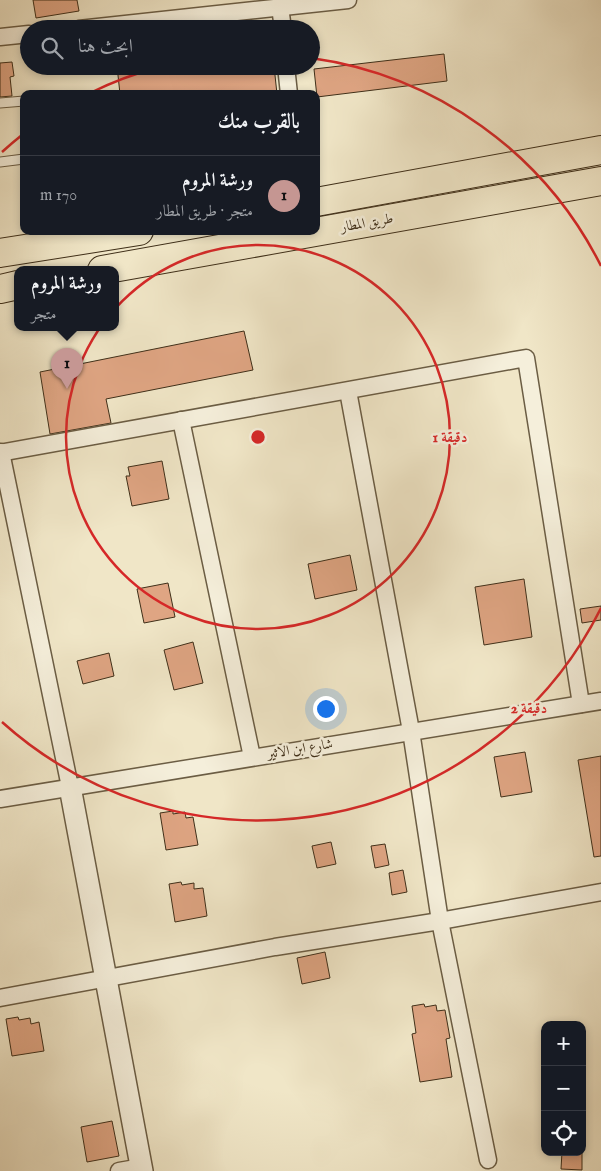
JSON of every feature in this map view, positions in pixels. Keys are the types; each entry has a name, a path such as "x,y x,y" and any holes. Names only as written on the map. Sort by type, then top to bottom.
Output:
{"highway":[{"path":"320,201 601,150"},
{"name":"طريق المطار","path":"320,231 601,181"},
{"path":"0,254 51,242 107,235"},
{"name":"طريق المطار","path":"119,267 298,235"},
{"path":"0,289 14,286"}],"street":[{"path":"140,20 233,6 280,7 348,0"},
{"path":"280,7 281,20"},
{"path":"0,37 20,35"},
{"path":"287,75 289,90"},
{"path":"120,1171 142,1169 70,787 0,453 526,358 581,704"},
{"path":"348,390 411,732 440,921 488,1160"},
{"path":"181,420 252,757"},
{"name":"شارع ابن الاثير","path":"0,799 601,700"},
{"path":"0,998 275,946 440,921 601,892"}],"lane":[{"path":"0,103 20,101"},
{"path":"0,162 20,160"}],"building":[{"path":"33,0 77,0 79,11 36,18"},
{"path":"444,54 447,81 320,97 320,90 316,90 315,75 320,75 320,68"},
{"path":"12,62 14,76 10,77 12,96 0,97 0,63"},
{"path":"118,75 275,75 277,90 120,90"},
{"path":"244,331 253,370 106,399 111,423 50,434 40,372"},
{"path":"162,461 169,499 132,506 126,476 130,476 128,467"},
{"path":"350,555 357,590 315,599 308,564"},
{"path":"524,579 532,637 484,645 475,587"},
{"path":"168,583 175,617 144,623 137,589"},
{"path":"601,606 601,620 582,623 580,609"},
{"path":"193,642 203,683 174,690 164,650"},
{"path":"109,653 114,676 83,684 77,661"},
{"path":"525,752 532,792 501,797 494,757"},
{"path":"601,756 601,856 594,857 578,760"},
{"path":"173,811 173,814 185,812 186,818 193,817 198,845 166,850 160,813"},
{"path":"331,842 336,864 317,868 312,846"},
{"path":"385,844 389,865 375,868 371,846"},
{"path":"403,870 407,892 392,895 389,873"},
{"path":"181,882 182,885 194,883 194,889 203,888 207,916 175,922 169,884"},
{"path":"325,952 330,978 302,984 297,958"},
{"path":"424,1004 425,1007 436,1005 437,1011 445,1010 450,1038 446,1039 452,1077 420,1082 412,1034 416,1033 412,1006"},
{"path":"18,1017 19,1020 30,1018 31,1024 39,1022 44,1051 12,1056 6,1019"},
{"path":"112,1121 119,1156 87,1162 81,1127"},
{"path":"562,1156 582,1156 582,1170 561,1169"}],"place":[{"name":"ورشة المروم","path":"67,389"}]}
